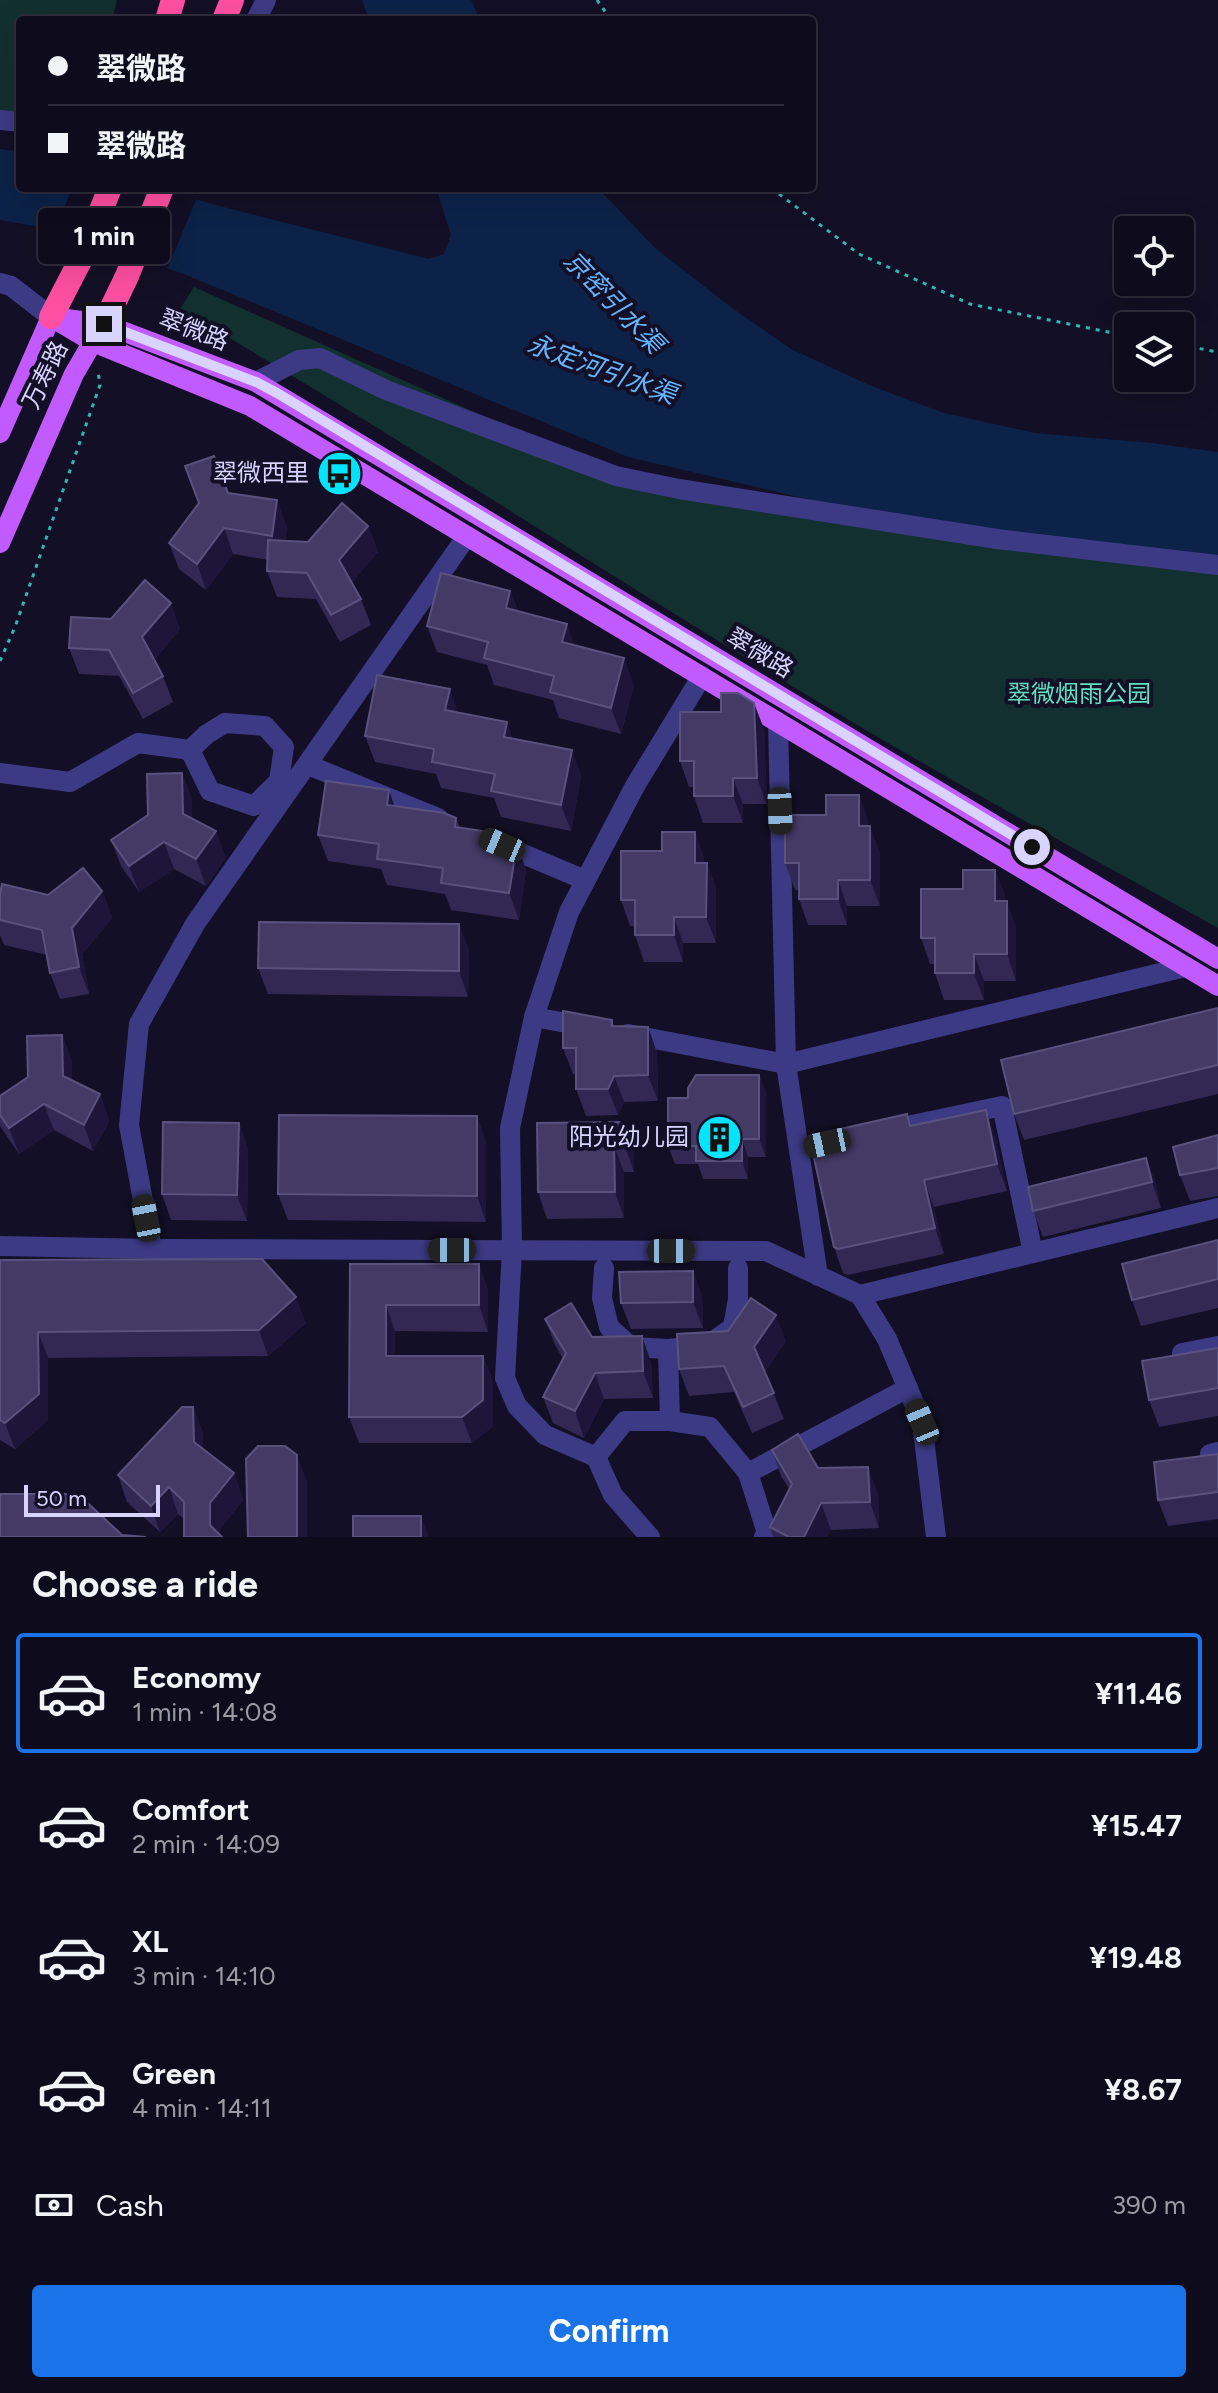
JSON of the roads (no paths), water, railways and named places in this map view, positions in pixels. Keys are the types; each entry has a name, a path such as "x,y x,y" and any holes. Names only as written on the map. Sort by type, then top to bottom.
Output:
{"highway":[{"name":"万寿路","path":"51,317 82,257 108,192"},
{"name":"万寿路","path":"98,333 127,276 160,192"}],"main road":[{"name":"翠微路","path":"51,317 256,382 1218,959"},
{"name":"万寿路","path":"0,433 51,317"},
{"name":"翠微路","path":"98,333 250,406 1218,986"},
{"name":"万寿路","path":"0,543 74,374 98,333"}],"street":[{"path":"0,283 11,286 51,317"},
{"path":"256,382 299,360 320,358 386,390 616,476 679,489 997,539 1218,565"},
{"path":"152,1249 129,1125 139,1024 195,924 467,536"},
{"path":"650,1537 613,1495 596,1457 545,1435 517,1406 505,1378 512,1250 510,1128 534,1017 569,912 635,786 702,676"},
{"path":"778,722 786,1064 806,1148 818,1276"},
{"path":"225,723 265,726 284,747 279,781 254,806 210,791 190,750 225,723"},
{"path":"0,773 70,782 138,743 190,750"},
{"path":"308,765 454,825"},
{"path":"483,837 585,880"},
{"path":"534,1017 786,1064 1185,967"},
{"path":"871,1134 1002,1106 1033,1253"},
{"path":"860,1295 1218,1208"},
{"path":"0,1246 766,1251 860,1295 887,1339 922,1422 936,1537"},
{"path":"604,1268 602,1298 609,1327 631,1347 668,1349 708,1345 733,1327 738,1299 738,1268"},
{"path":"1182,1353 1218,1346"},
{"path":"668,1349 670,1421"},
{"path":"748,1473 908,1388"},
{"path":"596,1457 625,1421 670,1421 710,1427 748,1473 767,1533 764,1537"}],"water":[{"path":"362,0 471,0 478,16 368,16"},
{"path":"0,149 16,151 16,192 173,192 429,259 444,254 451,235 437,192 602,192 655,248 732,308 791,349 869,385 944,413 1035,433 1218,452 1218,557 897,520 628,457 181,273 34,226 0,220"}],"place":[{"name":"翠微西里","path":"340,473"},
{"name":"阳光幼儿园","path":"720,1137"}],"water label":[{"name":"京密引水渠","path":"614,302"},
{"name":"永定河引水渠","path":"602,369"}],"park label":[{"name":"翠微烟雨公园","path":"1079,694"}]}
